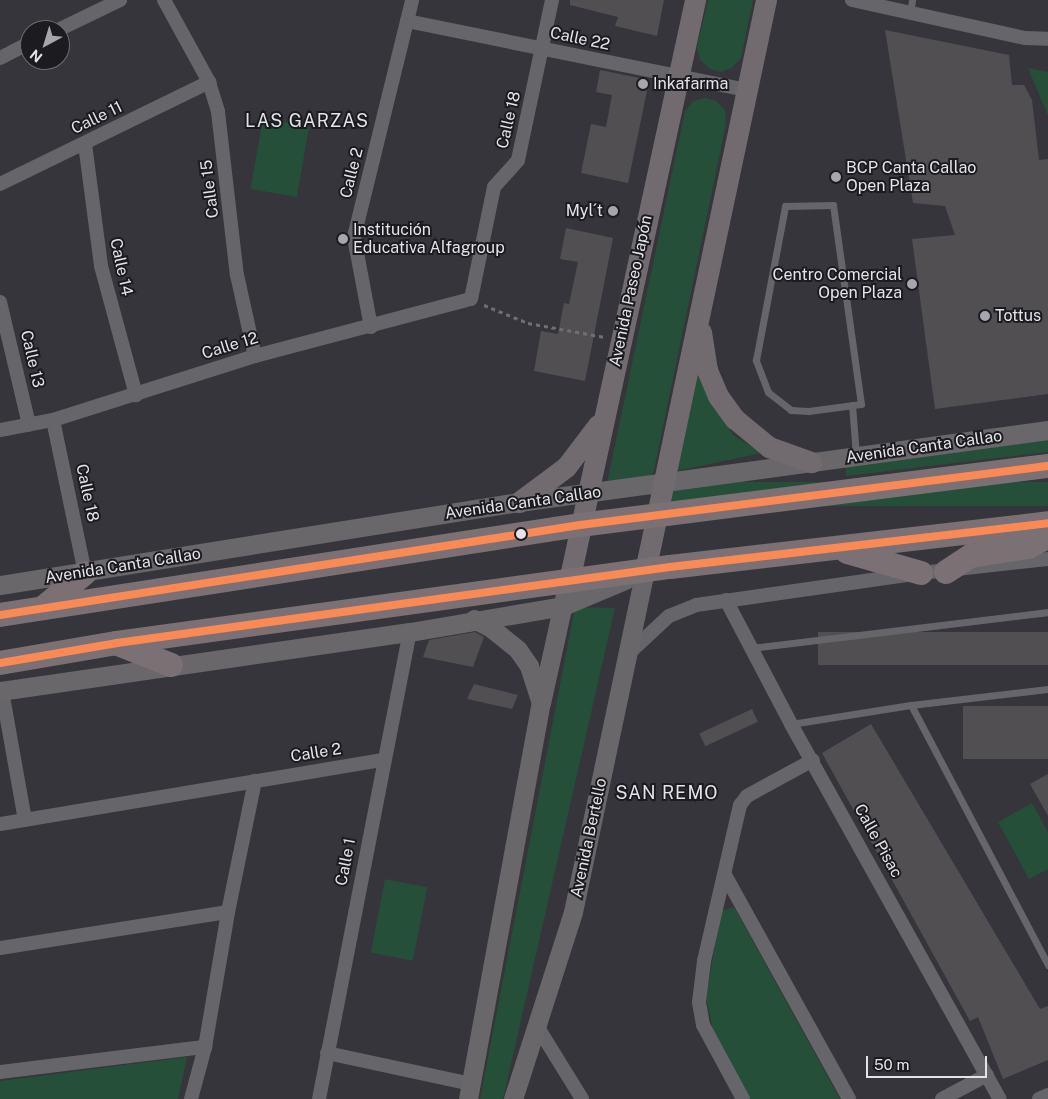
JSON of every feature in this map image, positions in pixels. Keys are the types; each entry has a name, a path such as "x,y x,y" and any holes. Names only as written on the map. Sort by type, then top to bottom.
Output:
{"highway":[{"name":"Avenida Canta Callao","path":"0,614 580,525 1048,466"},
{"path":"0,663 117,643 670,567 838,549 1048,523"},
{"path":"946,572 971,556 1028,547 1048,537"},
{"path":"838,549 921,573"},
{"path":"44,608 85,572"},
{"path":"117,643 171,665"}],"main road":[{"name":"Avenida Paseo Japón","path":"569,581 695,0"},
{"path":"1,691 410,632 563,606 645,571 676,513 664,483 766,0"},
{"path":"700,312 707,370 718,396 735,420 769,447 811,462"},
{"path":"519,502 566,467 604,416"},
{"name":"Avenida Canta Callao","path":"0,585 519,502 1048,430"},
{"name":"Avenida Bertello","path":"513,1099 573,912 645,571"},
{"path":"470,1091 541,703 569,581"},
{"path":"474,620 490,627 518,650 533,675 541,703"}],"street":[{"name":"Calle 15","path":"164,0 210,82 218,112 237,275 254,356"},
{"name":"Calle 2","path":"371,327 354,238 412,0"},
{"name":"Calle 18","path":"471,299 494,187 518,160 552,0"},
{"path":"852,0 911,6 1025,38 1048,39"},
{"path":"70,24 116,1"},
{"name":"Calle 22","path":"407,21 746,90"},
{"path":"0,58 20,48"},
{"name":"Calle 11","path":"0,184 210,82"},
{"name":"Calle 14","path":"85,144 101,266 136,395"},
{"name":"Calle 12","path":"0,430 54,420 254,356 371,327 471,299"},
{"name":"Calle 13","path":"0,302 29,425"},
{"name":"Calle 18","path":"54,420 85,572"},
{"path":"628,654 669,616 696,605 921,573 946,572 1048,559"},
{"name":"Calle Pisac","path":"726,600 791,724 813,760 1000,1099"},
{"name":"Calle 1","path":"319,1099 410,632"},
{"path":"1,691 25,820"},
{"name":"Calle 2","path":"0,824 384,760"},
{"path":"741,1098 703,1025 699,1002 704,961 743,800 813,760"},
{"path":"191,1099 205,1047 228,912 255,781"},
{"path":"725,875 849,1099"},
{"path":"0,948 228,912"},
{"path":"537,1026 582,1099"},
{"path":"0,1072 205,1047"},
{"path":"327,1053 470,1091"},
{"path":"942,1099 987,1075"},
{"path":"1039,1099 1048,1095"}],"lane":[{"path":"832,205 861,404 852,405 808,412 791,410 778,403 760,376 756,360 785,206 832,205"},
{"path":"852,405 856,456"},
{"path":"751,648 1048,612"},
{"path":"791,724 911,705 1048,689"},
{"path":"911,705 1048,965"}],"path":[{"path":"471,299 528,323 621,339"}],"green space":[{"path":"708,0 753,0 741,58 732,68 721,72 710,69 700,60 697,47"},
{"path":"1028,68 1048,72 1048,116"},
{"path":"705,98 716,101 725,110 726,124 654,470 651,477 607,483 685,111 693,101"},
{"path":"263,118 309,126 297,197 250,189"},
{"path":"700,364 717,410 733,435 762,453 676,471"},
{"path":"1048,440 1048,452 846,476 846,466"},
{"path":"665,482 1048,482 1048,506 665,506"},
{"path":"575,607 615,608 503,1099 480,1099"},
{"path":"1032,803 1048,832 1048,869 1029,879 998,822"},
{"path":"385,879 427,887 413,961 371,953"},
{"path":"734,907 840,1099 750,1099 714,1035 706,998 721,911"},
{"path":"187,1057 178,1099 0,1099 0,1081"}],"building":[{"path":"570,0 664,0 657,36 615,26 618,17 570,5"},
{"path":"885,30 1009,55 1012,85 1024,85 1032,100 1039,160 1048,159 1048,394 935,409 912,239 955,235 945,206 913,203"},
{"path":"600,70 644,79 648,86 628,183 581,173 591,124 606,127 612,95 596,92"},
{"path":"566,228 613,238 585,381 534,371 541,331 558,334 564,303 569,304 578,262 560,259"},
{"path":"475,632 484,637 473,667 423,657 429,640"},
{"path":"818,632 1048,632 1048,665 818,665"},
{"path":"474,684 518,695 512,709 467,699"},
{"path":"963,706 1048,706 1048,759 963,759"},
{"path":"752,709 758,722 705,746 699,734"},
{"path":"871,724 1040,1009 1048,1006 1048,1060 1003,1079 978,1017 970,1021 822,753"},
{"path":"1048,774 1048,816 1030,784"}],"transit line":[{"path":"0,615 580,525 1048,466"},
{"path":"0,663 117,643 670,567 1048,523"}],"place":[{"name":"Inkafarma","path":"643,84"},
{"name":"BCP Canta Callao Open Plaza","path":"836,177"},
{"name":"Myl´t","path":"613,211"},
{"name":"Institución Educativa Alfagroup","path":"343,239"},
{"name":"Centro Comercial Open Plaza","path":"912,284"},
{"name":"Tottus","path":"985,316"}],"district":[{"name":"LAS GARZAS","path":"307,121"},
{"name":"SAN REMO","path":"667,793"}]}
